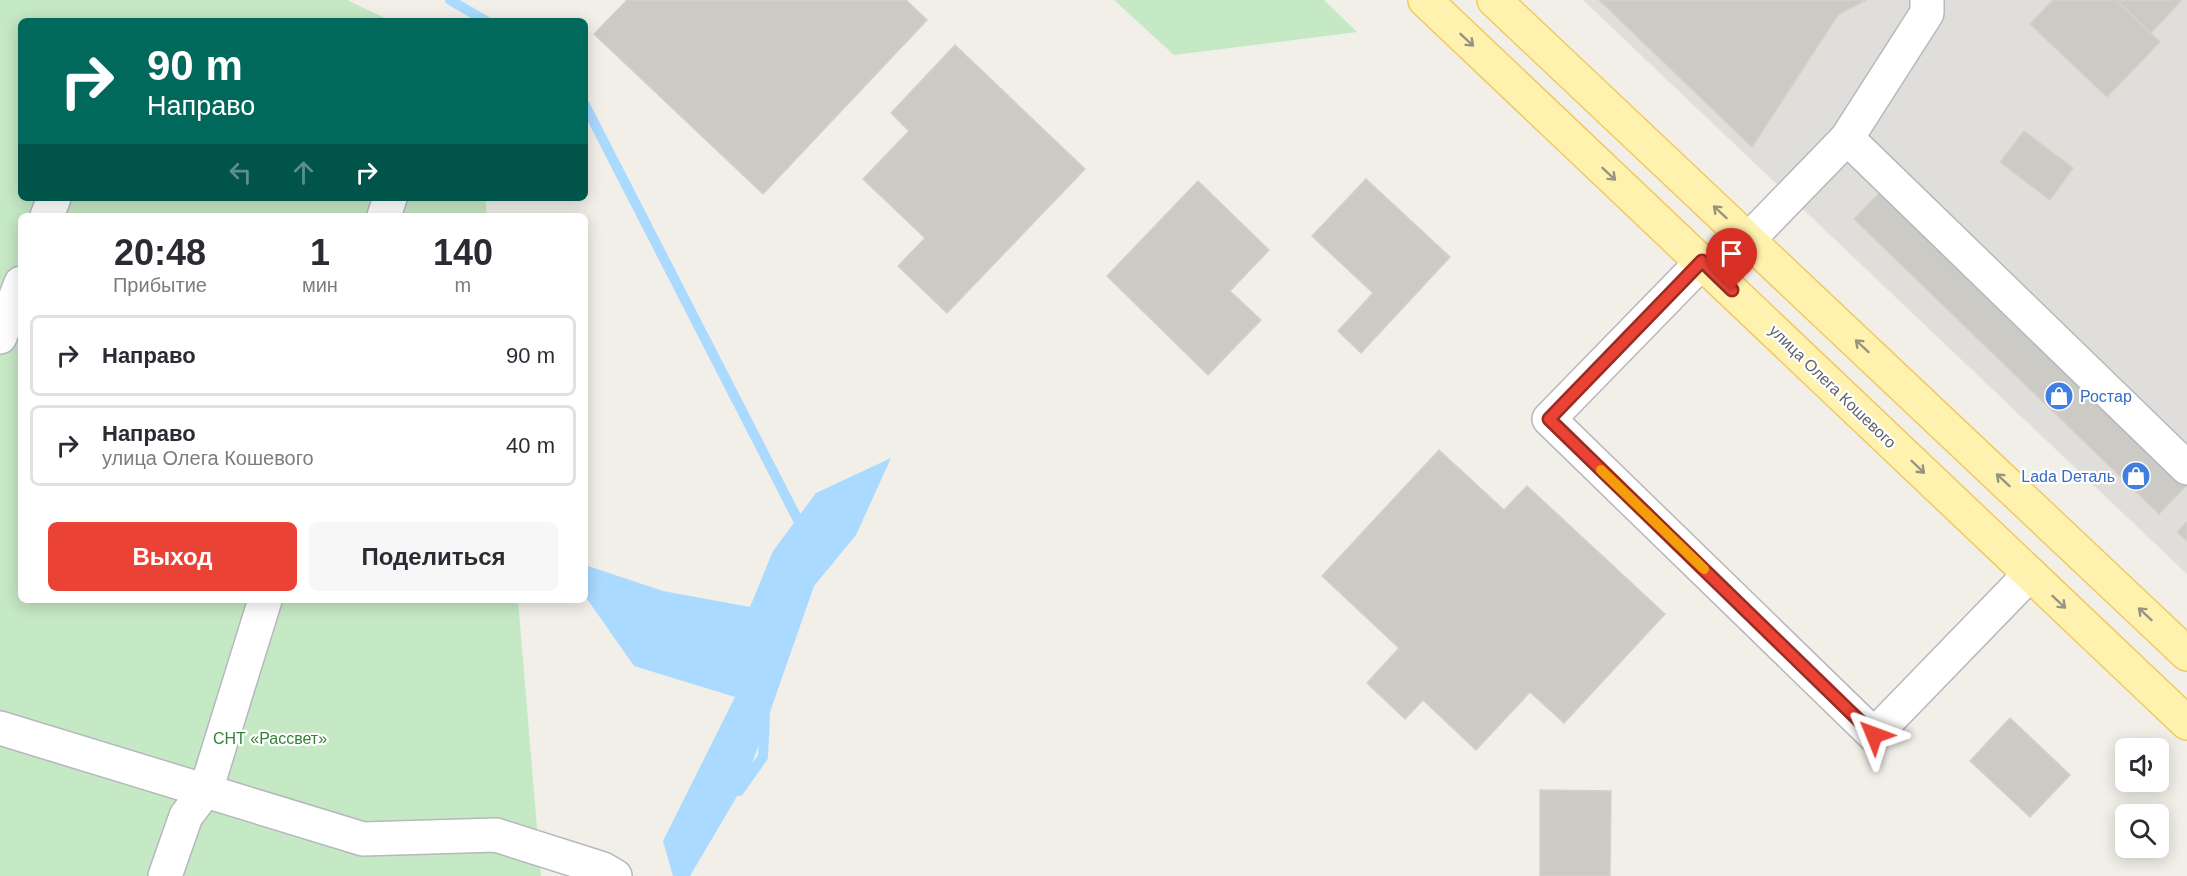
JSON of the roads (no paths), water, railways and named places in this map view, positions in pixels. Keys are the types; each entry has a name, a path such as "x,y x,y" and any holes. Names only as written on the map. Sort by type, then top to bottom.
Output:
{"main road":[{"name":"улица Олега Кошевого","path":"1425,0 2187,723"},
{"path":"1494,0 1749,238 2187,654"}],"lane":[{"path":"1749,238 1847,138 1927,13 1928,0"},
{"path":"1847,138 2187,468"},
{"path":"1702,261 1549,419 1874,735 2030,574"},
{"path":"0,337 18,291"},
{"path":"165,876 186,816 206,790 264,603"},
{"path":"0,728 363,839 496,835 603,869 615,876"}],"water":[{"path":"891,458 856,535 814,586 746,781 690,876 673,876 663,841 735,697 634,666 588,600 588,566 663,591 750,607 773,551 816,493"}],"waterway":[{"path":"450,0 481,18"},
{"path":"588,111 799,522 798,529"},
{"path":"739,791 763,757 765,716"}],"place":[{"name":"Ростар","path":"2059,396"},
{"name":"Lada Dеталь","path":"2136,476"}],"park label":[{"name":"СНТ «Рассвет»","path":"270,738"}]}
